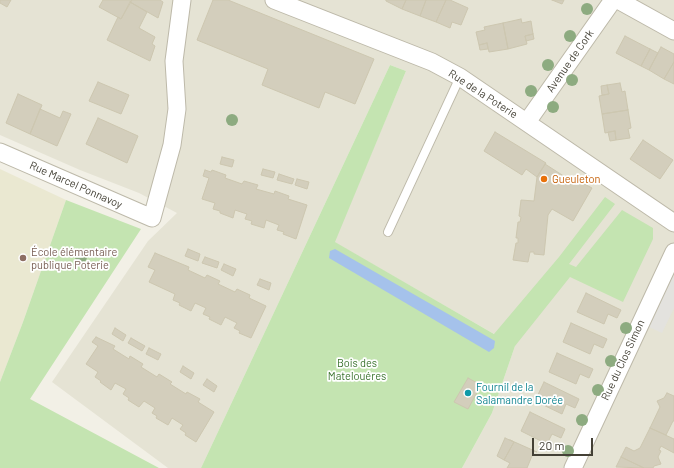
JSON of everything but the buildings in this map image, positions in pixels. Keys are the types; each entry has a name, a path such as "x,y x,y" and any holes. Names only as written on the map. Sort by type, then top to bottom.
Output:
{"street":[{"name":"Rue Marcel Ponnavoy","path":"0,152 152,218 173,138 177,109 174,62 182,0"},
{"name":"Rue de la Poterie","path":"274,0 432,62 460,77 674,223"},
{"name":"Avenue de Cork","path":"527,122 613,0"},
{"path":"618,0 674,31"},
{"name":"Rue du Clos Simon","path":"573,468 674,252"}],"lane":[{"path":"388,232 460,77"}],"shaded area":[{"path":"0,0 674,0 674,468 462,468 492,413 515,346 334,242 406,71 390,65 201,468 168,468 52,382 148,241 177,213 139,193 80,170 0,135"},
{"name":"École élémentaire publique Poterie","path":"0,169 66,200 0,382"},
{"path":"674,274 674,308 662,333 649,327"}],"green space":[{"name":"Bois des Matelouéres","path":"390,65 406,71 335,242 494,334 559,257 605,197 615,204 569,264 576,267 622,210 653,228 653,239 623,302 570,277 515,346 492,413 462,468 201,468"},
{"path":"66,200 141,229 30,399 159,468 0,468 0,382"}],"water":[{"path":"335,249 495,341 494,348 489,352 329,258 330,251"}],"place":[{"name":"Gueuleton","path":"544,179"},
{"name":"École élémentaire publique Poterie","path":"23,258"},
{"name":"Fournil de la Salamandre Dorée","path":"468,393"}]}
